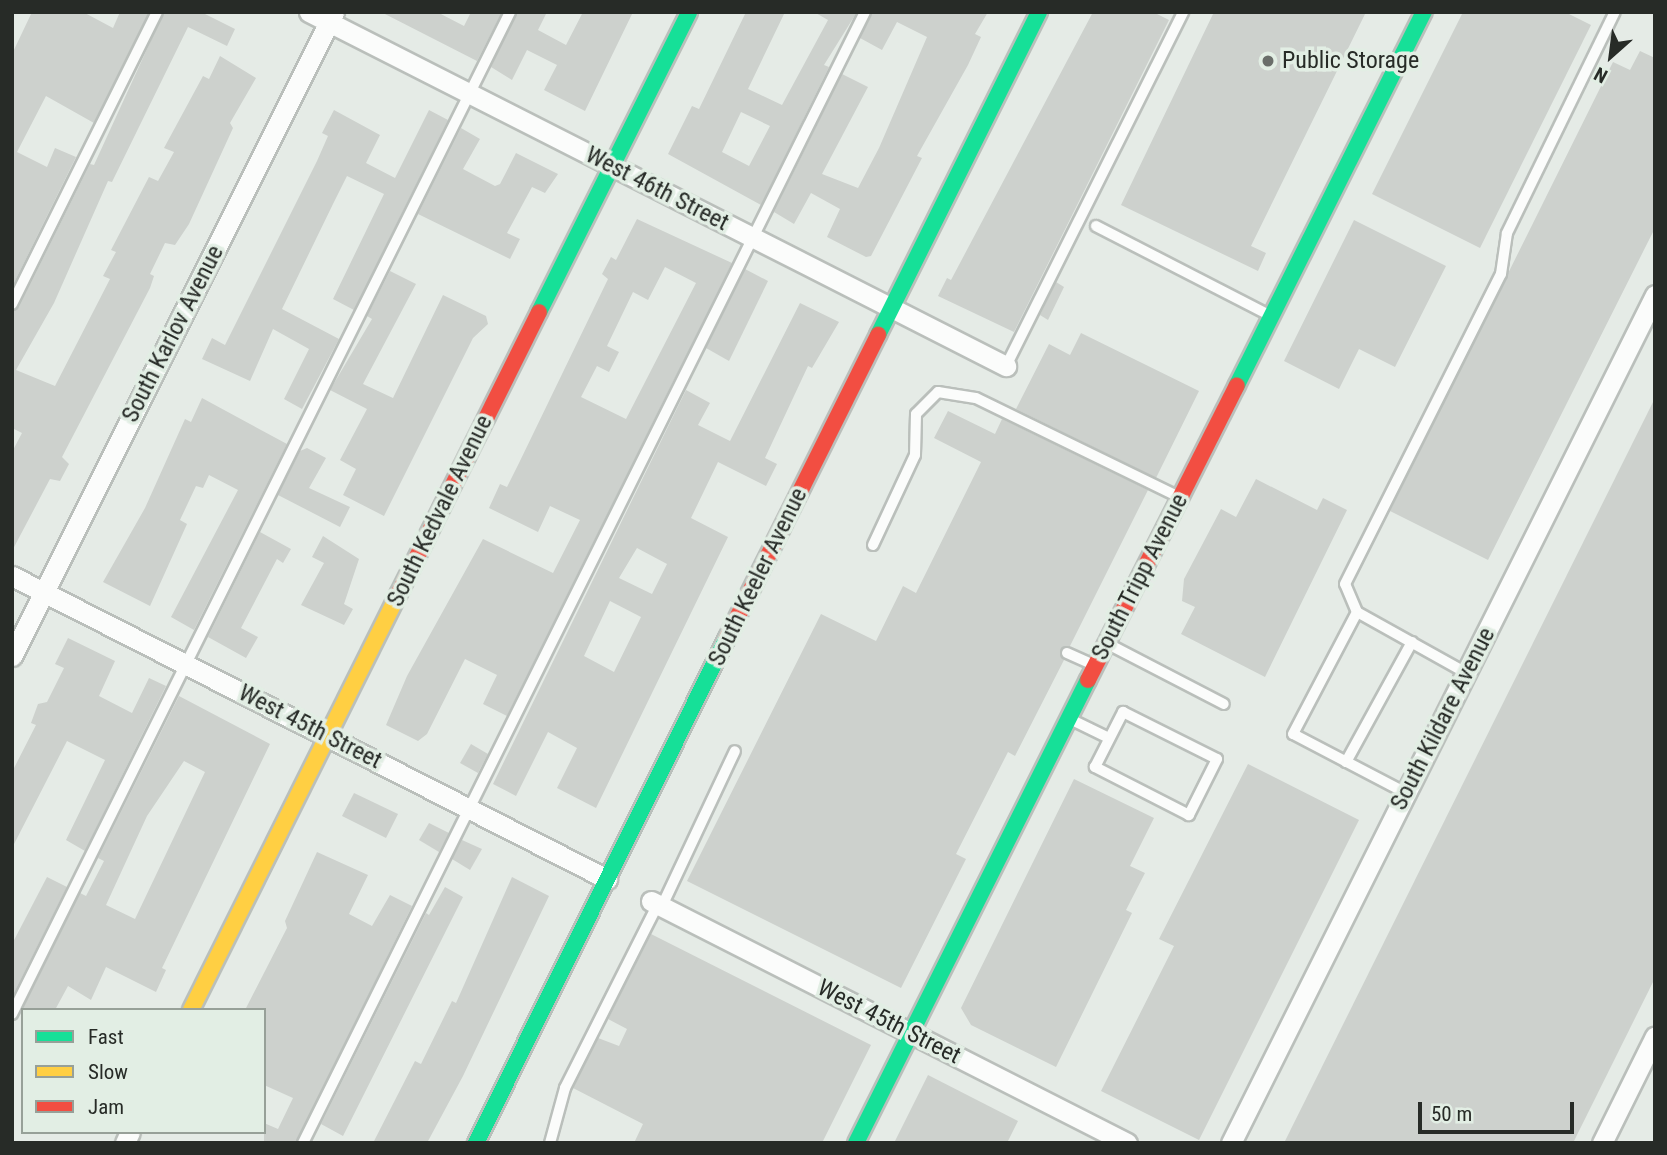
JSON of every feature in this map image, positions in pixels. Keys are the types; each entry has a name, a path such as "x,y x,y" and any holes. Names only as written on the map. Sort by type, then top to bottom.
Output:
{"street":[{"name":"West 46th Street","path":"309,12 332,18 469,94 1006,366"},
{"name":"South Kedvale Avenue","path":"192,1008 689,12"},
{"name":"South Keeler Avenue","path":"476,1143 1039,12"},
{"name":"South Tripp Avenue","path":"856,1143 1424,12"},
{"name":"South Karlov Avenue","path":"12,656 332,18"},
{"name":"South Kildare Avenue","path":"1231,1143 1655,295"},
{"name":"West 45th Street","path":"12,576 607,879"},
{"name":"West 45th Street","path":"657,904 1127,1143"},
{"path":"1602,1143 1655,1036"}],"lane":[{"path":"12,304 157,12"},
{"path":"12,1014 510,12"},
{"path":"303,1143 865,12"},
{"path":"1006,366 1182,12"},
{"path":"1466,673 1357,612 1345,584 1501,274 1507,233 1615,12"},
{"path":"1096,226 1271,316"},
{"path":"873,545 915,455 916,414 938,392 976,398 1180,498"},
{"path":"1357,612 1293,734 1406,793"},
{"path":"1346,762 1412,642"},
{"path":"1107,643 1224,704"},
{"path":"1067,653 1096,666"},
{"path":"1122,712 1217,760 1189,815 1094,766 1109,738 1122,712"},
{"path":"1069,719 1109,738"},
{"path":"550,1143 565,1088 735,751"}],"building":[{"path":"32,12 83,12 113,28 120,12 149,12 94,123 46,96 17,152 47,167 55,148 76,157 12,287 12,54"},
{"path":"164,12 201,12 235,29 227,46 188,27 112,182 108,181 54,303 16,370 55,386 110,279 103,276 116,252 111,250 149,177 158,181 174,152 164,148 203,76 209,79 220,56 256,78 230,123 233,128 189,224 175,245 165,243 150,274 154,276 150,288 62,457 69,464 60,481 50,479 12,551 12,452 22,433 12,428 12,311 19,307 90,164 94,165"},
{"path":"381,12 437,12 464,26 471,12 502,12 477,61"},
{"path":"517,12 547,12 538,30 566,45 583,12 633,12 585,111 544,90 557,65 527,50 512,80 491,67"},
{"path":"746,12 785,12 748,89 782,105 828,20 814,12 857,12 824,65 829,67 761,205 668,154 692,106 699,109","holes":["741,112 770,126 749,166 722,152"]},
{"path":"872,12 988,12 975,34 981,37 968,65 917,156 922,158 871,256 866,257 827,237 840,209 811,193 794,224 774,212 842,74 868,87 822,174 858,188 879,148 927,37 897,22 882,50 860,38"},
{"path":"1093,12 1153,12 1169,20 1014,332 938,296 947,278 951,280"},
{"path":"1214,12 1366,12 1251,246 1266,253 1258,271 1121,205"},
{"path":"1463,12 1565,12 1591,25 1480,248 1372,194"},
{"path":"1640,51 1655,58 1655,228 1488,560 1390,511 1613,62 1630,70"},
{"path":"334,110 380,135 366,163 395,178 429,110 448,120 354,310 333,299 384,194 347,176 282,309 339,339 302,409 284,399 309,349 273,329 250,381 202,359 212,338 225,345 317,161 328,136 322,133"},
{"path":"461,128 480,139 463,169 495,186 500,184 516,153 558,174 545,193 532,187 507,233 520,239 510,259 418,214"},
{"path":"637,219 732,263 507,716 483,704 497,675 465,659 427,734 418,741 386,725 407,676 483,539 553,573 580,520 550,506 538,532 489,508 500,484 507,487 608,279 602,274 611,257 616,260","holes":["665,267 696,283 626,419 581,397 597,366 609,372 619,352 607,346 633,292 648,300"]},
{"path":"1354,220 1446,266 1395,367 1359,349 1339,389 1284,361"},
{"path":"745,269 768,281 729,361 706,348"},
{"path":"390,271 416,284 363,384 393,398 443,295 486,316 488,324 473,338 384,516 343,495 356,469 340,460 367,409 330,390 372,319 367,316"},
{"path":"1056,282 1064,287 1048,320 1040,315"},
{"path":"800,303 839,322 812,368 808,366 765,458 777,464 766,486 718,462 691,518 728,537 596,808 557,788 577,748 548,732 516,796 493,784 686,390 710,403 698,425 730,441","holes":["637,548 667,564 652,594 619,578","610,601 641,617 614,672 584,656"]},
{"path":"1081,333 1199,391 1156,478 1016,409 1049,344 1070,355"},
{"path":"202,398 287,444 194,630 171,617 238,490 209,475 203,488 196,486 180,520 187,524 150,606 103,582 145,508 185,419 191,422"},
{"path":"1655,398 1655,978 1573,1143 1284,1143"},
{"path":"948,411 995,434 1002,419 1148,490 1070,646 1061,649 1064,660 1015,756 1008,752 956,854 966,859 901,988 687,881 821,614 876,641 903,586 916,593 981,462 934,438"},
{"path":"307,448 326,458 309,488 350,507 340,527 278,495 300,451"},
{"path":"1256,479 1317,510 1323,498 1347,510 1265,677 1181,634 1195,607 1182,601 1184,579 1221,509 1236,517"},
{"path":"260,532 291,549 283,563 277,559 241,628 258,637 246,658 208,637"},
{"path":"323,536 359,559 344,604 353,609 344,625 301,605 324,563 312,557"},
{"path":"68,638 115,661 99,696 132,713 149,678 166,686 85,851 66,840 105,760 67,741 12,848 12,772 36,725 31,723 38,704 47,702 64,668 55,664"},
{"path":"179,696 270,744 162,968 166,970 156,992 106,967 91,1000 68,986 56,1008 23,1008 80,893 86,896 104,861 98,858","holes":["184,761 205,772 135,919 106,905 147,816"]},
{"path":"471,744 488,754 478,773 460,763"},
{"path":"1248,764 1359,820 1199,1140 1101,1091 1174,946 1159,939"},
{"path":"1074,779 1154,818 1130,866 1145,873 1126,910 1132,913 1056,1067 971,1025 961,1008"},
{"path":"354,793 398,814 386,838 342,816"},
{"path":"429,823 449,833 439,852 419,840"},
{"path":"462,840 482,849 470,870 452,859"},
{"path":"317,852 368,875 349,914 372,926 390,895 412,906 296,1143 264,1143 266,1124 278,1129 293,1098 266,1086 266,1008 246,1008 287,928 285,921"},
{"path":"47,877 67,887 12,997 12,944"},
{"path":"512,877 549,896 463,1076 427,1143 373,1143 415,1061 421,1064 452,1001 456,1003"},
{"path":"445,887 463,897 343,1136 321,1124 426,913 429,915"},
{"path":"651,934 871,1045 822,1143 634,1143 643,1124 573,1088 598,1038 619,1046 627,1029 608,1019"},
{"path":"928,1075 1018,1121 1007,1143 894,1143"}],"traffic: fast":[{"path":"539,312 689,12"},
{"path":"878,335 1039,12"},
{"path":"1237,385 1424,12"},
{"path":"476,1143 727,638"},
{"path":"856,1143 1088,680"}],"traffic: slow":[{"path":"192,1008 398,595"}],"traffic: jam":[{"path":"398,595 539,312"},
{"path":"727,638 878,335"},
{"path":"1088,680 1237,385"}],"place":[{"name":"Public Storage","path":"1268,61"}]}
